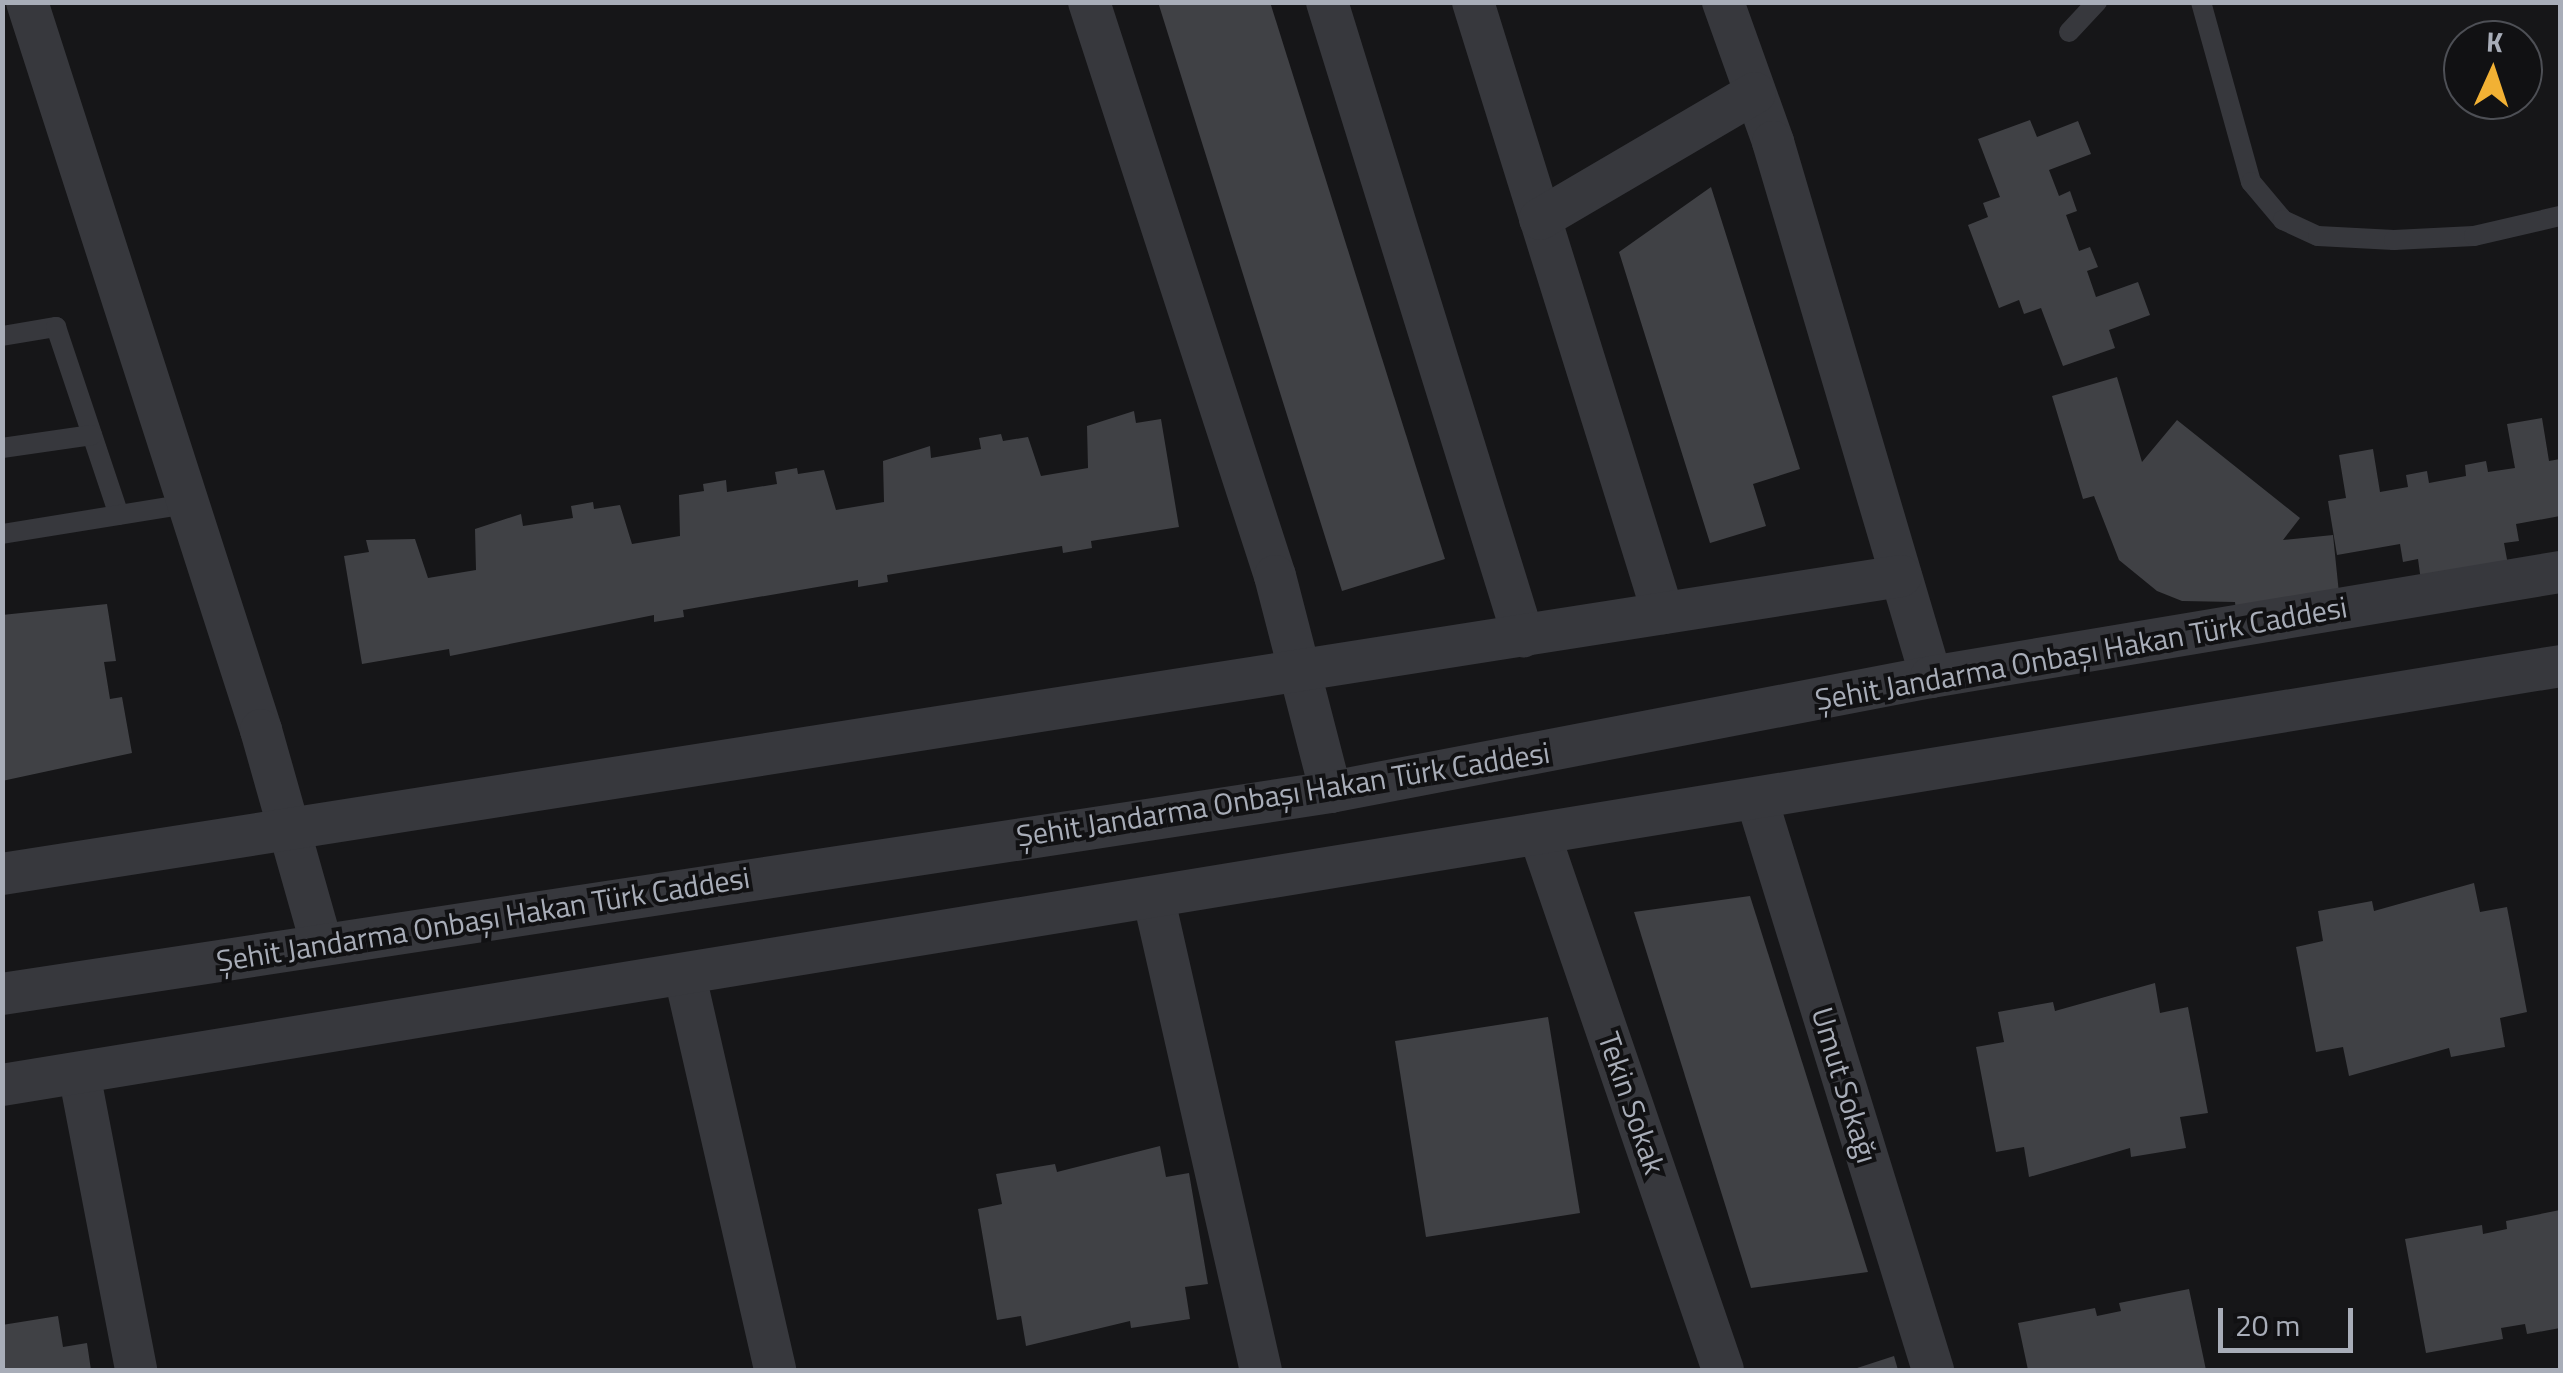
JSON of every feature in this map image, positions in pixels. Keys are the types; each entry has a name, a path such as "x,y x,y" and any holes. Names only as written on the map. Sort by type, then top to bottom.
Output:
{"street":[{"path":"27,2 289,828 320,942"},
{"path":"1089,2 1300,671 1331,792"},
{"path":"1327,2 1523,636"},
{"path":"1473,2 1662,614"},
{"path":"1723,2 1755,93 1931,676"},
{"path":"1540,218 1755,93"},
{"name":"Şehit Jandarma Onbaşı Hakan Türk Caddesi","path":"2,994 320,942 1331,792 1931,676 2560,572"},
{"path":"2,874 1901,576"},
{"path":"2,1085 1154,900 2560,666"},
{"name":"Umut Sokağı","path":"1757,800 1933,1370"},
{"name":"Tekin Sokak","path":"1540,836 1723,1370"},
{"path":"1154,900 1261,1370"},
{"path":"685,976 775,1370"},
{"path":"80,1073 136,1370"}],"lane":[{"path":"2068,32 2096,2"},
{"path":"2200,2 2251,182 2283,220 2318,236 2394,240 2474,236 2560,216"},
{"path":"2,336 56,328 120,515"},
{"path":"2,448 92,435"},
{"path":"2,534 188,504"}],"building":[{"path":"1158,2 1270,2 1445,559 1342,591"},
{"path":"2030,120 2037,137 2078,121 2091,154 2049,170 2059,196 2070,191 2077,211 2066,215 2079,251 2090,247 2098,267 2087,271 2096,297 2138,282 2150,315 2109,330 2115,348 2063,366 2041,308 2024,314 2019,300 1999,308 1968,225 1988,217 1983,203 2000,197 1978,139"},
{"path":"1711,187 1800,469 1753,484 1766,526 1710,543 1619,252"},
{"path":"2117,377 2142,462 2177,420 2300,518 2283,540 2333,535 2340,603 2236,612 2235,602 2182,601 2157,591 2119,560 2094,496 2083,499 2052,396"},
{"path":"1134,411 1136,423 1161,419 1179,527 1091,541 1092,548 1063,553 1062,546 887,575 888,582 858,587 858,580 683,610 684,617 654,622 654,615 450,656 449,649 362,664 344,556 369,552 366,540 415,539 428,578 476,570 475,529 521,514 523,526 573,518 571,506 593,502 594,509 620,505 632,544 680,536 679,495 704,491 703,484 726,480 727,492 777,484 775,472 797,468 798,474 824,470 836,510 884,502 883,461 930,446 931,458 981,449 979,438 1001,434 1003,441 1028,437 1041,476 1088,468 1087,426"},
{"path":"2542,418 2549,461 2560,459 2560,516 2516,524 2519,541 2504,543 2508,565 2421,581 2418,559 2403,562 2400,544 2337,555 2328,501 2346,498 2339,455 2373,449 2380,492 2408,487 2406,475 2427,471 2429,483 2466,476 2465,465 2486,461 2488,472 2515,468 2507,424"},
{"path":"107,604 116,661 104,662 110,699 122,697 132,753 2,781 2,615"},
{"path":"2474,883 2480,912 2507,907 2527,1012 2500,1018 2505,1047 2451,1057 2449,1048 2349,1076 2343,1047 2316,1052 2296,947 2323,941 2318,911 2372,901 2374,911"},
{"path":"1750,896 1868,1272 1751,1288 1634,912"},
{"path":"2155,983 2160,1013 2188,1007 2208,1113 2180,1117 2186,1148 2131,1157 2130,1148 2029,1177 2024,1147 1996,1152 1976,1047 2004,1042 1998,1012 2053,1002 2055,1011"},
{"path":"1548,1017 1580,1213 1426,1237 1395,1041"},
{"path":"1160,1146 1166,1177 1189,1173 1208,1284 1185,1287 1190,1319 1131,1328 1130,1321 1026,1346 1021,1316 997,1320 978,1209 1002,1204 996,1174 1055,1164 1057,1172"},
{"path":"2560,1210 2560,1328 2527,1334 2525,1324 2501,1328 2503,1339 2426,1353 2405,1239 2482,1225 2483,1234 2507,1229 2506,1221"},
{"path":"2189,1289 2206,1370 2028,1370 2018,1323 2095,1308 2097,1316 2121,1311 2119,1303"},
{"path":"58,1316 63,1347 87,1343 91,1370 2,1370 2,1325"},
{"path":"1894,1356 1898,1370 1851,1370"}]}
